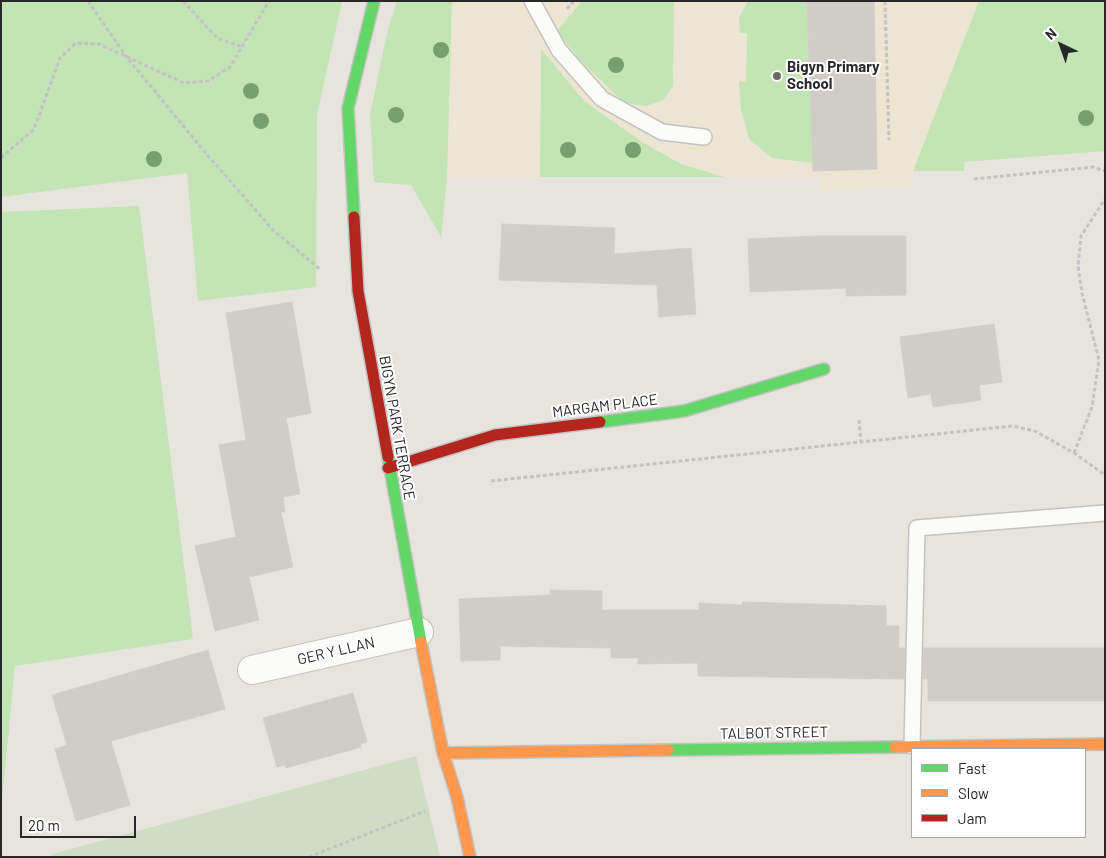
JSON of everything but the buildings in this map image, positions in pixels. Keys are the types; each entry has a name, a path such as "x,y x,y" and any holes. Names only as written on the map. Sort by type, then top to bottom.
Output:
{"street":[{"name":"BIGYN PARK TERRACE","path":"374,1 348,108 358,291 388,468 419,632 443,753 457,797 470,857"},
{"name":"MARGAM PLACE","path":"388,468 495,435 684,411 824,369"},
{"name":"GER Y LLAN","path":"252,670 419,632"},
{"name":"TALBOT STREET","path":"443,753 1105,744"}],"lane":[{"path":"532,1 559,50 602,99 662,132 704,136"},
{"path":"912,746 917,528 1105,513"}],"path":[{"path":"88,1 125,55 204,151 273,230 321,270"},
{"path":"183,1 217,38 243,46"},
{"path":"1,158 34,129 60,58 76,43 99,44 184,83 208,81 230,67 269,1"},
{"path":"885,1 889,140"},
{"path":"974,178 1093,167 1105,171"},
{"path":"1074,453 1092,408 1099,360 1082,293 1078,266 1081,236 1105,199"},
{"path":"859,420 861,444"},
{"path":"491,482 861,444 1012,426 1035,432 1074,453 1105,475"},
{"path":"309,857 457,797"}],"shaded area":[{"name":"Bigyn Primary School","path":"452,1 1105,1 1105,151 965,162 964,171 913,171 909,187 820,190 820,177 447,177"}],"green space":[{"path":"1,1 342,1 317,115 316,287 198,301 187,173 1,197"},
{"path":"397,1 452,1 447,177 441,237 411,185 374,182 370,115 387,33"},
{"path":"582,1 674,1 673,86 663,100 646,106 625,103 581,61 557,31"},
{"path":"748,1 807,1 813,163 772,158 749,139 741,109 739,82 746,81 747,33 740,33 739,18"},
{"path":"979,1 1105,1 1105,151 965,162 964,171 913,171"},
{"path":"541,49 584,101 642,142 681,164 724,177 540,177"},
{"path":"139,206 193,639 15,666 1,810 1,212"},
{"path":"416,756 440,857 52,857 52,854"}],"traffic: fast":[{"path":"354,217 348,108 374,1"},
{"path":"600,422 684,411 824,369"},
{"path":"388,457 421,642"},
{"path":"668,750 895,747"}],"traffic: slow":[{"path":"421,642 443,753 457,797 470,857"},
{"path":"895,747 1105,744"},
{"path":"443,753 668,750"}],"traffic: jam":[{"path":"354,217 358,291 388,457"},
{"path":"388,468 495,435 600,422"}],"place":[{"name":"Bigyn Primary School","path":"777,76"}]}
